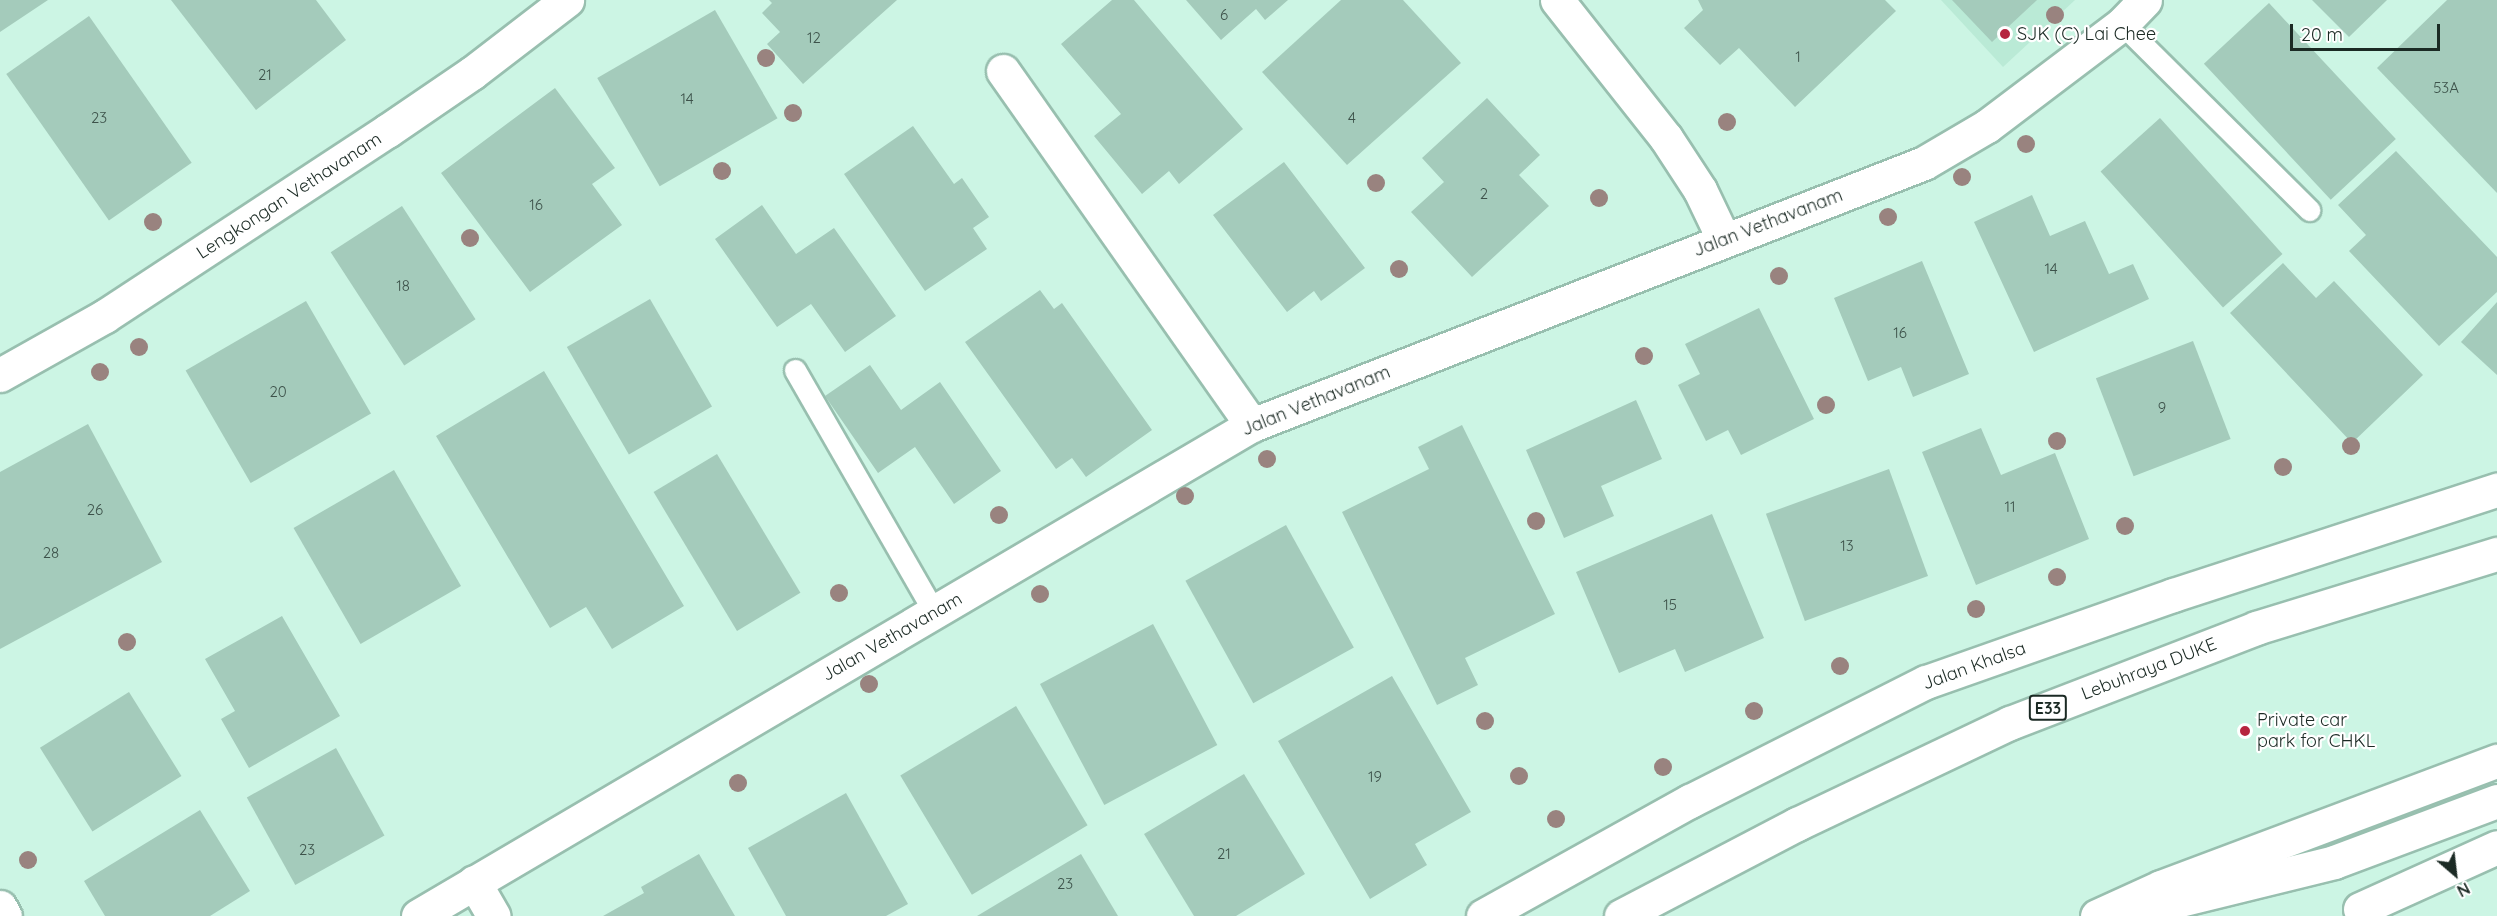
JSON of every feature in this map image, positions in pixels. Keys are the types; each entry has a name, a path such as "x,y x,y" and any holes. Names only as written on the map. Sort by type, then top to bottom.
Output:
{"main road":[{"name":"Lengkongan Vethavanam","path":"0,375 105,316 387,131 472,73 567,0"},
{"path":"1557,0 1666,138 1700,190 1724,240"},
{"name":"Jalan Vethavanam","path":"418,916 1252,425 1924,163 1987,126 2122,24 2145,0"},
{"path":"1003,71 1252,425"},
{"name":"Jalan Khalsa","path":"1483,916 1690,801 1926,682 2184,591 2497,490"},
{"name":"Lebuhraya DUKE","path":"1621,916 1797,824 2010,723 2256,628 2497,554"},
{"path":"2097,916 2161,887 2497,761"},
{"path":"2113,916 2334,862 2497,801"},
{"path":"2334,862 2362,912 2497,847"},
{"path":"474,882 494,916"},
{"path":"0,908 5,916"}],"lane":[{"path":"2122,24 2308,210"},
{"path":"795,370 934,612"}],"shaded area":[{"name":"SJK (C) Lai Chee","path":"1941,0 2075,0 2003,67"}],"building":[{"path":"0,0 48,0 0,32"},
{"path":"171,0 316,0 346,40 256,110"},
{"path":"769,0 897,0 803,84 767,44 780,32 762,13 772,3"},
{"path":"1112,0 1134,0 1243,129 1179,184 1169,171 1142,194 1094,136 1121,114 1061,44"},
{"path":"1186,0 1288,0 1265,20 1256,9 1221,40"},
{"path":"1341,0 1403,0 1461,63 1347,165 1262,72"},
{"path":"1698,0 1885,0 1896,11 1795,107 1739,48 1720,65 1684,28 1703,10"},
{"path":"1952,0 2037,0 1992,42"},
{"path":"2312,0 2387,0 2349,37"},
{"path":"2447,0 2497,0 2497,193 2377,68"},
{"path":"2269,3 2396,139 2331,200 2204,64"},
{"path":"715,10 778,118 660,186 597,78"},
{"path":"89,16 192,163 109,221 6,74"},
{"path":"555,88 615,168 592,184 622,225 530,292 441,173"},
{"path":"1487,98 1540,155 1519,175 1549,206 1472,277 1411,212 1444,182 1422,158"},
{"path":"2160,118 2282,254 2223,308 2101,172"},
{"path":"913,126 954,184 962,178 989,217 973,228 987,249 925,291 844,174"},
{"path":"2396,151 2497,257 2497,292 2439,346 2349,251 2366,235 2338,205"},
{"path":"1284,162 1365,268 1321,301 1314,291 1287,312 1213,215"},
{"path":"2032,195 2050,236 2085,221 2109,274 2133,264 2149,299 2034,352 1974,222"},
{"path":"762,205 796,254 834,228 896,316 845,352 811,304 777,327 715,239"},
{"path":"402,206 476,319 404,366 331,252"},
{"path":"1922,261 1969,374 1913,397 1901,367 1868,381 1834,298"},
{"path":"2283,263 2316,298 2334,281 2423,375 2352,443 2230,313"},
{"path":"1040,290 1054,309 1062,303 1152,430 1086,477 1072,458 1056,469 965,342"},
{"path":"650,299 712,406 629,454 567,347"},
{"path":"306,301 371,414 251,483 186,370"},
{"path":"2497,302 2497,375 2461,342"},
{"path":"1759,308 1814,419 1741,455 1728,430 1706,441 1678,385 1700,374 1685,344"},
{"path":"2193,341 2231,439 2134,476 2096,378"},
{"path":"870,365 901,410 940,382 1001,471 954,504 915,447 878,473 825,396"},
{"path":"544,371 684,606 612,649 586,607 550,628 436,436"},
{"path":"1636,400 1662,459 1601,486 1614,516 1564,538 1526,450"},
{"path":"88,424 162,562 0,649 0,472"},
{"path":"1462,425 1555,614 1465,658 1478,685 1437,705 1342,512 1429,469 1418,447"},
{"path":"1981,428 2001,475 2055,453 2089,539 1976,585 1922,452"},
{"path":"717,454 800,593 737,631 654,492"},
{"path":"1889,469 1928,576 1805,621 1766,514"},
{"path":"394,470 461,586 361,644 294,528"},
{"path":"1712,514 1764,638 1685,672 1675,649 1619,673 1576,572"},
{"path":"1286,525 1354,647 1253,703 1185,581"},
{"path":"282,616 340,716 249,768 221,719 235,711 205,659"},
{"path":"1153,624 1217,745 1104,805 1040,684"},
{"path":"1392,676 1471,812 1415,844 1427,865 1370,899 1278,741"},
{"path":"129,692 181,776 92,832 40,748"},
{"path":"1016,706 1088,825 972,895 900,776"},
{"path":"336,748 384,835 295,885 247,797"},
{"path":"1244,774 1305,874 1236,916 1194,916 1144,834"},
{"path":"846,793 908,904 886,916 786,916 748,848"},
{"path":"200,810 250,891 210,916 105,916 84,881"},
{"path":"699,854 735,916 603,916 644,893 641,887"},
{"path":"1081,854 1118,916 977,916"}],"place":[{"name":"SJK (C) Lai Chee","path":"2005,34"},
{"name":"Private car park for CHKL","path":"2245,731"}]}
